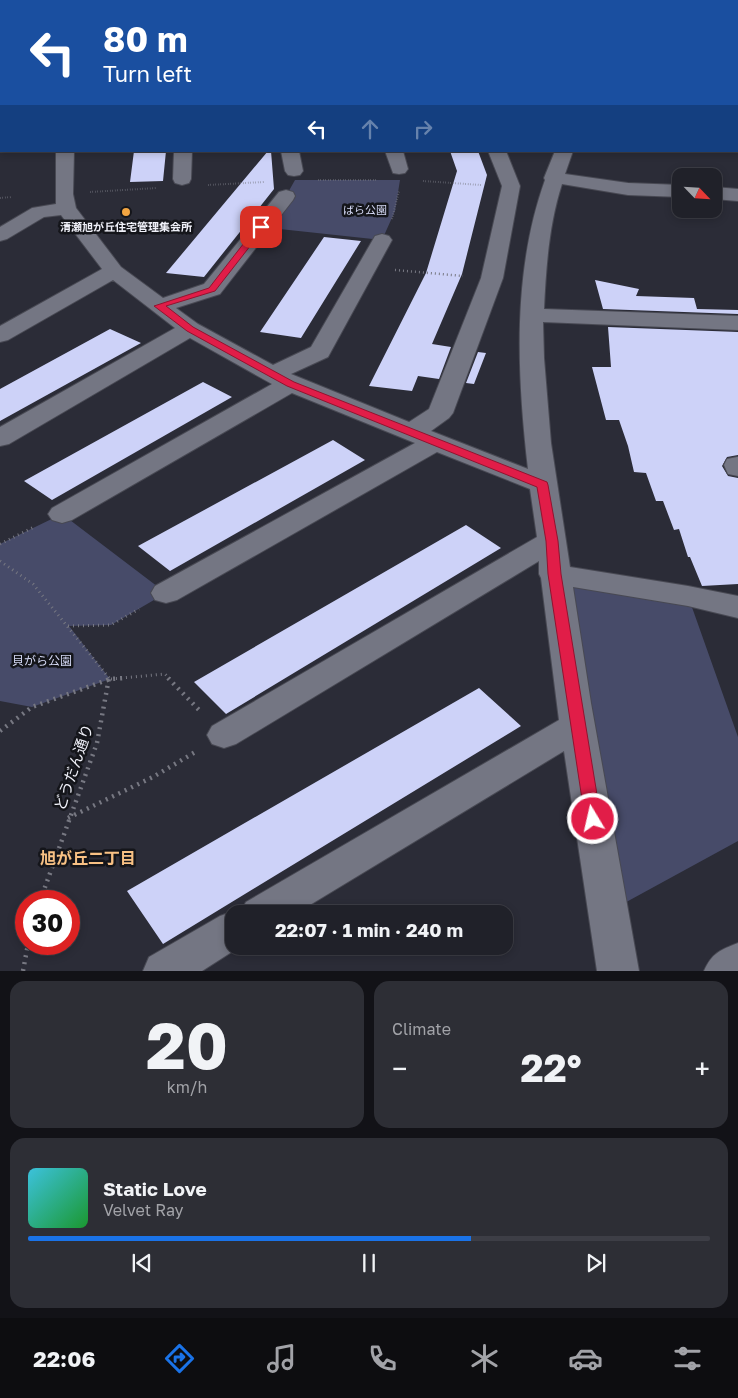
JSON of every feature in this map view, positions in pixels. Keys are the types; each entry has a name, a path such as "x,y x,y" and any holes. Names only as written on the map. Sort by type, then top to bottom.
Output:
{"street":[{"path":"65,152 64,194 66,209 114,271 190,329 281,379 543,485"},
{"path":"182,179 183,152"},
{"path":"290,152 294,171"},
{"path":"394,152 399,169"},
{"path":"166,593 423,438 440,413 492,278 512,186 497,152"},
{"path":"564,152 553,178 534,277 532,314 534,399 543,485 577,726 618,970"},
{"path":"553,178 591,182 628,189 672,191"},
{"path":"722,194 738,195"},
{"path":"159,306 212,290 286,196"},
{"path":"0,235 38,212 66,209"},
{"path":"62,514 281,379 320,352 382,240"},
{"path":"0,335 114,271"},
{"path":"532,314 738,323"},
{"path":"0,438 190,329"},
{"path":"224,736 553,557 688,596 738,607"},
{"path":"275,905 577,726"},
{"path":"164,970 225,934"},
{"path":"726,970 738,962"}],"path":[{"path":"382,240 396,211 399,188"},
{"path":"367,268 492,278"},
{"path":"0,544 62,514"},
{"path":"0,561 33,584 110,679"},
{"path":"68,626 111,625 166,593"},
{"path":"0,731 32,707 110,679 165,674 224,736 153,776 68,818"},
{"name":"どうだん通り","path":"44,890 68,818 97,743 110,679"},
{"path":"23,970 26,955"}],"green space":[{"name":"ばら公園","path":"295,180 400,180 395,211 382,240 261,227 286,196"},
{"name":"貝がら公園","path":"62,514 166,593 111,625 69,626 110,679 32,707 0,701 0,544"},
{"path":"554,574 688,596 738,737 738,841 608,912"}],"building":[{"path":"134,152 166,152 163,181 130,182"},
{"path":"267,152 271,152 274,189 204,277 166,273"},
{"path":"450,152 478,152 487,175 462,274 432,344 451,347 439,379 418,376 412,391 369,386 426,273 457,171"},
{"path":"324,237 361,241 301,338 260,332"},
{"path":"595,280 639,289 636,296 694,298 697,309 738,310 738,314 603,309"},
{"path":"608,327 738,332 738,455 727,457 722,466 728,476 738,478 738,584 702,586 690,557 688,557 679,529 674,530 663,501 656,501 646,473 634,472 619,420 606,420 592,367 611,367"},
{"path":"110,329 141,343 0,421 0,389"},
{"path":"478,352 486,353 474,384 466,383"},
{"path":"203,382 232,397 52,500 24,481"},
{"path":"333,440 365,460 170,571 138,546"},
{"path":"466,525 501,548 226,714 194,682"},
{"path":"479,688 521,726 163,944 127,891"}],"place":[{"name":"清瀬旭が丘住宅管理集会所","path":"126,212"}],"district":[{"name":"旭が丘二丁目","path":"88,858"}],"route":[{"path":"261,227 212,290 159,306 190,329 290,384 543,485 552,541 554,574 593,819"}]}
